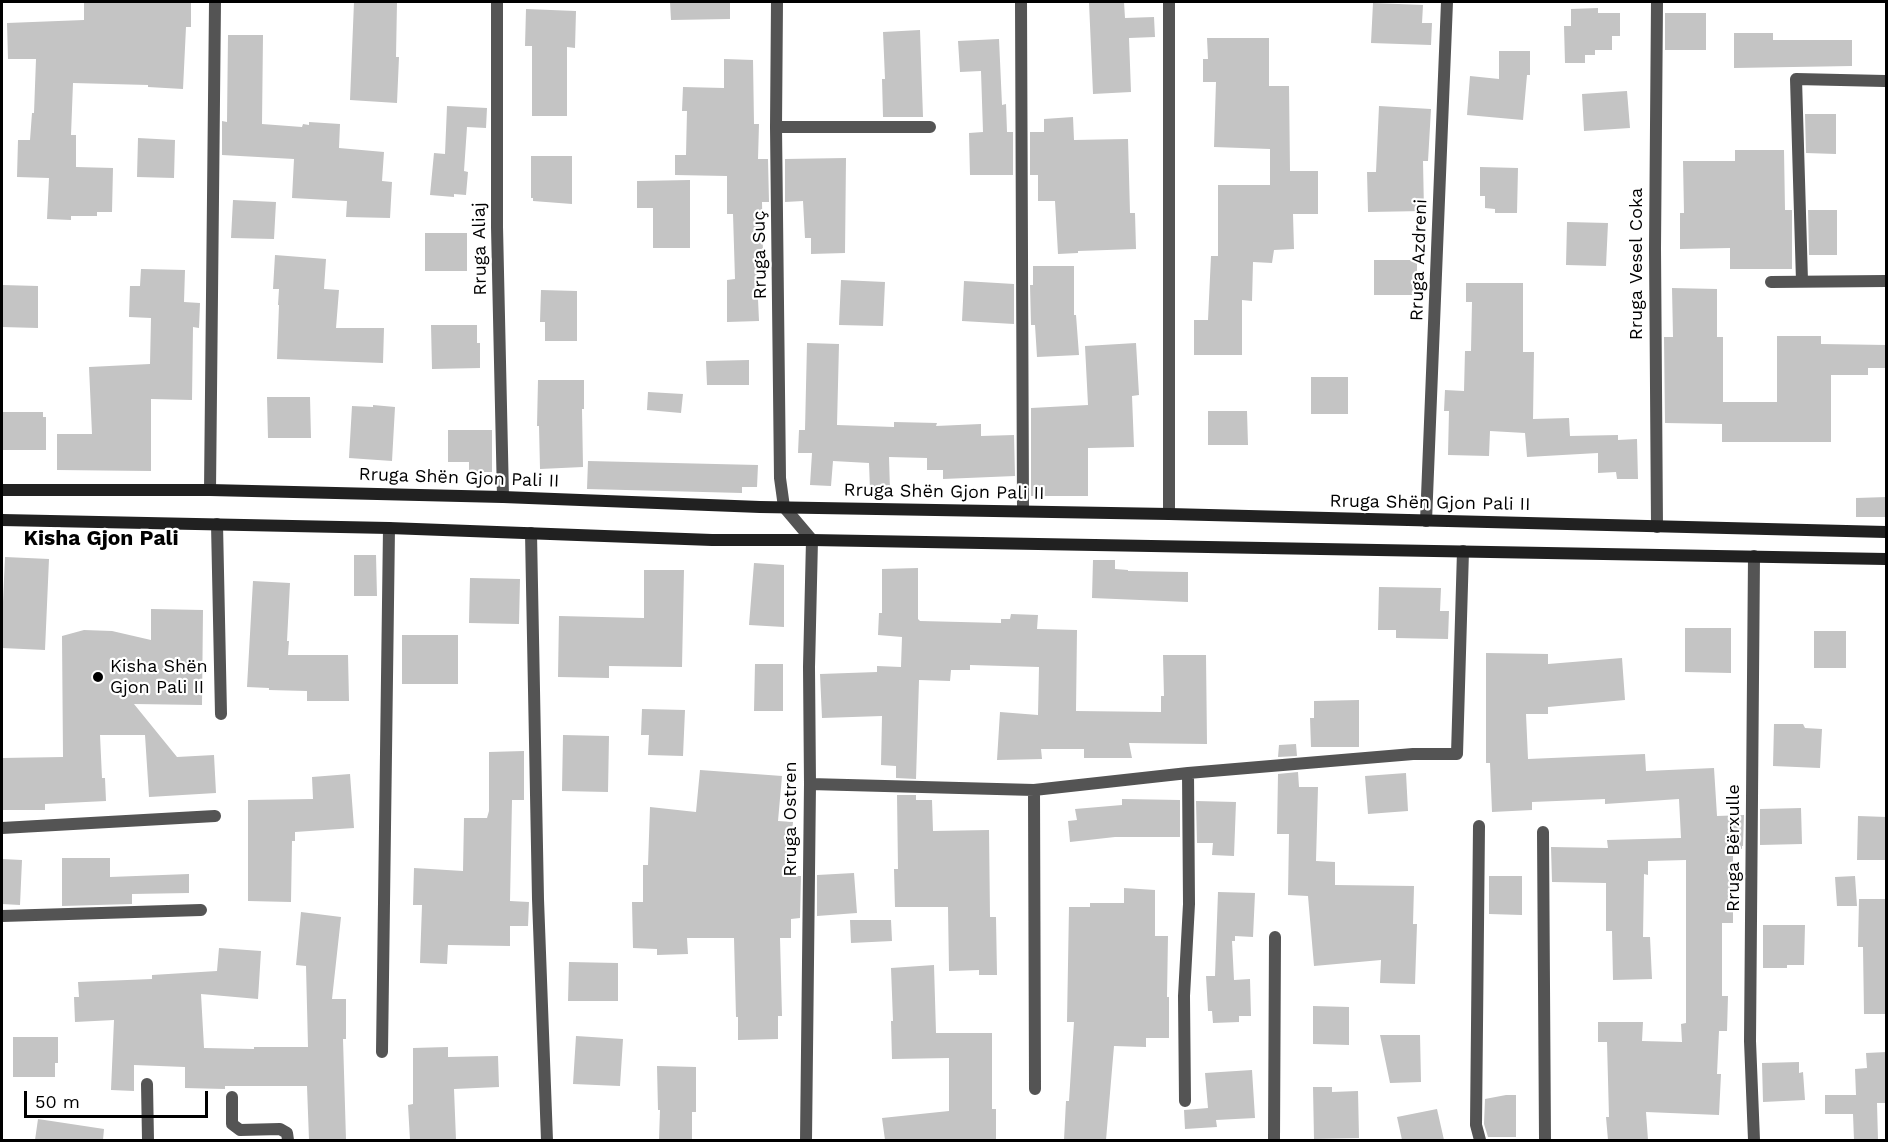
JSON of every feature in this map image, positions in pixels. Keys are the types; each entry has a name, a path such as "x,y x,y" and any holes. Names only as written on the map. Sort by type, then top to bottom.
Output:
{"street":[{"path":"210,490 215,2"},
{"name":"Rruga Aliaj","path":"497,2 497,216 503,497"},
{"name":"Rruga Suç","path":"777,2 780,478 784,507"},
{"path":"1021,2 1023,512"},
{"path":"1169,2 1169,514"},
{"name":"Rruga Azdreni","path":"1426,521 1447,2"},
{"name":"Rruga Vesel Coka","path":"1657,2 1654,248 1657,527"},
{"path":"1802,281 1796,79 1885,81"},
{"path":"776,127 930,127"},
{"path":"1771,282 1887,281"},
{"name":"Rruga Shën Gjon Pali II","path":"2,490 210,490 784,507 1887,532"},
{"path":"784,507 812,540"},
{"path":"2,520 389,528 712,540 1887,559"},
{"path":"217,524 222,714"},
{"path":"382,1052 389,528"},
{"path":"531,533 538,899 547,1140"},
{"name":"Rruga Ostren","path":"806,1140 812,540"},
{"path":"810,784 1034,790 1188,773 1413,754 1457,754 1463,551"},
{"name":"Rruga Bërxulle","path":"1754,556 1750,1041 1754,1140"},
{"path":"1185,1101 1184,996 1189,904 1188,773"},
{"path":"1034,790 1035,1089"},
{"path":"2,828 215,816"},
{"path":"1479,826 1476,1125 1480,1140"},
{"path":"1543,832 1545,1140"},
{"path":"2,916 201,910"},
{"path":"1274,1140 1275,937"},
{"path":"147,1083 148,1140"},
{"path":"232,1097 232,1124 240,1130 280,1129 287,1133 288,1140"}],"building":[{"path":"84,2 191,2 191,27 186,27 183,89 148,87 148,85 73,83 71,135 76,135 76,167 113,168 112,212 97,212 97,216 71,216 71,220 47,219 49,178 17,177 18,140 30,140 32,113 34,113 36,59 8,59 7,23 84,20"},
{"path":"354,2 397,2 396,57 399,57 397,103 350,100"},
{"path":"670,2 730,2 730,19 671,20"},
{"path":"1089,2 1124,2 1125,18 1154,17 1155,37 1129,38 1131,92 1093,94"},
{"path":"1373,3 1423,5 1422,23 1432,23 1431,45 1371,43"},
{"path":"1598,8 1598,13 1620,13 1620,36 1612,36 1612,50 1595,50 1595,55 1585,55 1585,63 1565,63 1564,26 1571,26 1571,9"},
{"path":"526,9 576,11 575,48 567,47 567,116 532,116 532,46 525,46"},
{"path":"1665,13 1706,13 1706,50 1665,50"},
{"path":"920,30 923,117 883,117 882,79 885,79 883,32"},
{"path":"1734,33 1773,33 1773,40 1852,40 1852,66 1734,68"},
{"path":"228,35 263,35 262,124 302,127 303,124 309,125 309,122 340,124 339,148 384,152 382,181 392,182 390,218 346,217 347,201 292,198 294,159 222,155 222,121 227,122"},
{"path":"1207,38 1269,38 1269,86 1289,86 1290,171 1318,171 1318,214 1293,214 1294,249 1274,250 1272,263 1253,262 1252,301 1242,300 1242,355 1194,355 1194,320 1208,320 1211,256 1218,256 1218,185 1270,185 1270,149 1214,147 1216,82 1203,82 1203,59 1208,59"},
{"path":"999,39 1002,105 1006,104 1007,132 1013,132 1013,175 970,175 969,133 983,132 981,71 960,72 958,41"},
{"path":"1499,51 1530,51 1530,75 1527,75 1523,120 1467,115 1470,76 1499,79"},
{"path":"724,59 753,60 754,124 759,124 758,159 768,159 769,202 762,202 763,255 756,255 759,321 727,322 727,280 735,279 733,214 727,214 727,176 675,175 675,155 686,155 687,111 682,111 683,87 724,88"},
{"path":"1627,91 1630,128 1584,131 1582,94"},
{"path":"447,106 487,108 486,128 467,127 464,171 468,172 466,195 454,194 454,197 430,195 434,153 445,154"},
{"path":"1379,106 1431,109 1428,161 1423,161 1424,211 1368,212 1367,172 1376,172"},
{"path":"1805,114 1836,114 1836,154 1806,153"},
{"path":"1073,117 1074,140 1128,139 1130,213 1135,213 1136,249 1058,254 1055,201 1038,201 1038,175 1030,175 1030,132 1044,132 1044,119"},
{"path":"138,138 175,140 174,178 137,177"},
{"path":"1735,150 1784,150 1785,210 1792,210 1792,269 1730,269 1730,248 1680,249 1680,213 1684,213 1683,161 1735,161"},
{"path":"531,156 572,156 572,204 533,201 531,198"},
{"path":"846,158 845,253 811,254 811,238 805,238 803,201 785,202 785,159"},
{"path":"1480,167 1518,168 1517,213 1495,213 1495,209 1485,208 1485,196 1480,196"},
{"path":"690,180 690,248 653,248 653,208 637,208 637,181"},
{"path":"233,200 276,202 274,239 231,238"},
{"path":"1808,210 1837,210 1837,255 1809,255"},
{"path":"1567,222 1608,223 1606,266 1566,265"},
{"path":"425,233 467,233 467,271 425,271"},
{"path":"275,255 326,259 324,289 339,290 336,328 384,328 383,363 277,359 279,289 273,289"},
{"path":"1374,260 1417,260 1417,295 1374,295"},
{"path":"1033,266 1074,266 1074,315 1076,315 1079,355 1037,357 1035,325 1031,325 1030,285 1033,285"},
{"path":"141,269 185,270 184,302 200,303 199,328 193,327 192,400 151,399 151,471 57,470 57,434 92,434 89,367 150,364 151,318 129,317 130,286 140,286"},
{"path":"841,280 885,282 883,326 839,325"},
{"path":"964,281 1014,284 1014,324 962,321"},
{"path":"1466,283 1523,283 1523,352 1534,352 1533,419 1569,418 1570,436 1618,435 1618,440 1637,439 1638,479 1617,479 1616,472 1598,473 1598,453 1527,457 1525,433 1490,431 1489,456 1448,455 1449,411 1444,411 1445,390 1464,391 1465,351 1471,351 1472,302 1466,302"},
{"path":"2,285 38,286 38,328 2,327"},
{"path":"1672,288 1717,289 1717,337 1723,337 1723,402 1777,402 1777,336 1821,336 1821,344 1887,345 1887,368 1868,368 1868,375 1831,375 1831,442 1722,442 1722,424 1665,423 1664,337 1673,337"},
{"path":"541,290 577,291 577,341 545,341 545,322 540,322"},
{"path":"431,325 477,325 480,368 432,369"},
{"path":"807,343 839,344 837,425 894,427 894,422 937,423 936,426 981,424 981,436 1014,435 1015,476 943,479 943,470 927,470 927,458 889,457 890,490 870,490 869,463 833,461 831,486 810,485 812,453 798,453 799,430 805,430"},
{"path":"1136,343 1139,395 1132,396 1134,447 1088,448 1088,496 1031,496 1031,408 1088,405 1085,346"},
{"path":"749,360 749,385 707,385 706,361"},
{"path":"1311,377 1348,377 1348,414 1311,414"},
{"path":"538,380 584,380 583,467 540,469 539,426 537,426"},
{"path":"648,392 683,394 681,413 647,410"},
{"path":"267,397 310,397 311,438 268,438"},
{"path":"373,405 395,407 392,461 349,458 352,406 373,407"},
{"path":"1208,411 1247,411 1248,445 1208,445"},
{"path":"2,412 43,412 43,417 46,417 46,450 2,450"},
{"path":"448,430 492,430 492,472 469,472 469,462 448,462"},
{"path":"588,461 758,465 757,487 742,487 742,493 587,489"},
{"path":"1887,497 1887,517 1856,517 1856,498"},
{"path":"354,555 376,555 377,596 354,596"},
{"path":"5,557 49,559 45,650 2,648"},
{"path":"1093,560 1115,560 1115,569 1128,571 1188,572 1188,602 1092,598"},
{"path":"754,563 784,565 784,627 749,625"},
{"path":"918,568 918,619 920,621 1001,623 1001,619 1010,619 1011,614 1038,615 1037,629 1077,630 1076,711 1161,712 1161,696 1164,696 1163,655 1206,655 1207,744 1129,743 1132,758 1084,758 1084,749 1041,749 1042,759 997,760 1000,712 1038,715 1039,667 970,665 970,670 951,670 950,681 919,680 916,779 896,778 896,766 881,765 882,716 822,718 820,674 877,672 877,666 901,667 902,637 878,635 879,613 882,613 882,569"},
{"path":"644,570 684,570 682,667 609,666 609,678 558,677 559,616 644,618"},
{"path":"470,578 520,579 519,624 469,623"},
{"path":"253,581 290,583 288,655 348,655 349,701 307,701 307,691 247,687"},
{"path":"1379,587 1441,588 1440,611 1449,611 1448,639 1396,638 1396,630 1378,630"},
{"path":"151,609 203,610 202,705 134,704 177,757 214,755 216,793 149,797 145,735 100,735 102,778 105,778 106,801 45,804 45,810 2,810 2,758 63,757 62,636 84,630 112,631 151,640"},
{"path":"1685,628 1731,628 1731,673 1685,672"},
{"path":"1814,631 1846,631 1846,668 1814,668"},
{"path":"402,635 458,635 458,684 402,684"},
{"path":"1486,653 1548,654 1548,664 1622,658 1625,700 1548,707 1548,714 1526,714 1528,759 1645,754 1646,771 1714,768 1717,816 1744,815 1743,846 1742,849 1733,849 1733,923 1722,923 1722,996 1728,996 1727,1031 1719,1031 1717,1074 1721,1074 1719,1115 1646,1112 1648,1140 1608,1140 1607,1042 1598,1042 1598,1022 1643,1022 1642,1041 1682,1042 1681,1024 1686,1023 1686,860 1648,861 1648,875 1644,874 1643,937 1650,937 1652,979 1613,980 1612,931 1606,931 1606,883 1552,882 1551,847 1608,848 1607,840 1681,838 1679,799 1605,804 1605,799 1532,802 1532,810 1492,812 1490,763 1486,763"},
{"path":"755,664 783,664 783,711 754,711"},
{"path":"1359,700 1359,747 1311,747 1310,718 1314,718 1314,701"},
{"path":"642,709 685,710 683,756 648,755 649,735 641,735"},
{"path":"1774,724 1803,724 1805,728 1822,729 1820,768 1773,766"},
{"path":"563,735 609,736 608,792 562,791"},
{"path":"1296,744 1297,756 1278,757 1279,745"},
{"path":"524,751 524,800 512,800 510,901 529,902 528,926 510,926 510,946 448,945 447,964 420,963 422,905 413,905 414,868 463,871 464,818 487,818 489,811 489,752"},
{"path":"700,770 782,776 778,821 793,822 789,863 792,863 791,876 801,876 800,918 791,919 791,938 780,938 782,1016 778,1016 778,1039 738,1040 734,938 687,938 688,954 657,955 657,949 633,948 632,902 643,902 643,865 648,865 650,807 696,812"},
{"path":"1298,772 1299,787 1318,787 1316,861 1335,862 1335,885 1414,886 1413,924 1417,924 1415,984 1380,983 1381,960 1314,966 1308,896 1288,895 1289,834 1277,834 1278,774"},
{"path":"1406,773 1408,811 1368,814 1365,776"},
{"path":"350,774 354,828 295,832 295,841 292,841 291,902 248,901 248,800 313,799 312,777"},
{"path":"897,795 916,795 916,800 932,800 933,831 989,830 990,917 996,917 997,975 979,975 979,970 949,971 948,907 895,907 894,869 898,869"},
{"path":"1122,799 1180,800 1180,837 1115,837 1070,842 1068,821 1077,820 1075,809 1122,805"},
{"path":"1196,801 1236,802 1234,856 1212,855 1213,843 1197,843"},
{"path":"1801,808 1802,844 1760,845 1760,809"},
{"path":"1858,816 1887,817 1887,860 1857,860"},
{"path":"62,858 110,858 110,877 189,874 189,893 132,894 132,904 62,906"},
{"path":"2,859 22,860 20,905 2,904"},
{"path":"854,873 857,913 817,916 817,875"},
{"path":"1489,876 1522,876 1522,915 1489,914"},
{"path":"1855,876 1857,906 1837,906 1835,877"},
{"path":"1124,888 1155,890 1155,936 1168,936 1169,1038 1146,1038 1146,1047 1114,1046 1106,1140 1064,1140 1074,1022 1067,1022 1069,907 1090,907 1090,903 1124,903"},
{"path":"1218,892 1255,893 1253,937 1235,936 1235,941 1232,941 1234,980 1250,979 1251,1016 1239,1016 1239,1022 1213,1023 1212,1011 1208,1011 1206,976 1215,976"},
{"path":"1859,899 1887,899 1887,1014 1864,1014 1863,947 1858,947"},
{"path":"301,912 341,917 332,999 346,999 346,1039 343,1039 346,1140 309,1140 307,1086 185,1088 185,1067 134,1065 134,1091 111,1090 114,1020 75,1022 74,997 79,997 78,982 152,979 152,975 217,971 219,948 261,951 258,999 201,994 204,1048 308,1047 306,966 296,965"},
{"path":"850,920 891,920 892,941 851,943"},
{"path":"1763,925 1805,925 1804,965 1763,968"},
{"path":"569,962 618,963 618,1001 568,1001"},
{"path":"934,965 936,1033 992,1033 992,1109 996,1109 996,1140 885,1140 882,1118 949,1111 949,1058 892,1059 891,968"},
{"path":"1313,1006 1349,1007 1349,1045 1313,1044"},
{"path":"1380,1035 1420,1035 1421,1082 1390,1083"},
{"path":"576,1036 623,1039 620,1086 573,1084"},
{"path":"13,1037 58,1037 58,1063 55,1063 55,1077 13,1077"},
{"path":"448,1047 448,1057 498,1056 499,1087 454,1089 456,1140 410,1140 408,1105 413,1104 413,1048"},
{"path":"1887,1052 1887,1103 1877,1103 1878,1140 1854,1140 1853,1114 1825,1114 1825,1095 1856,1095 1855,1069 1867,1068 1866,1053"},
{"path":"1799,1062 1799,1073 1803,1072 1805,1100 1763,1102 1762,1063"},
{"path":"657,1066 696,1067 696,1112 692,1112 692,1140 659,1140 660,1110 658,1110"},
{"path":"1252,1070 1255,1118 1216,1120 1217,1127 1185,1129 1184,1110 1208,1108 1205,1073"},
{"path":"1313,1087 1332,1087 1332,1092 1358,1091 1359,1138 1314,1139"},
{"path":"1516,1095 1516,1137 1488,1137 1484,1124 1485,1099"},
{"path":"1437,1109 1444,1140 1402,1140 1397,1117"},
{"path":"38,1119 104,1129 103,1140 35,1140"}],"place":[{"name":"Kisha Shën Gjon Pali II","path":"98,677"}],"district":[{"name":"Kisha Gjon Pali","path":"101,539"}]}
